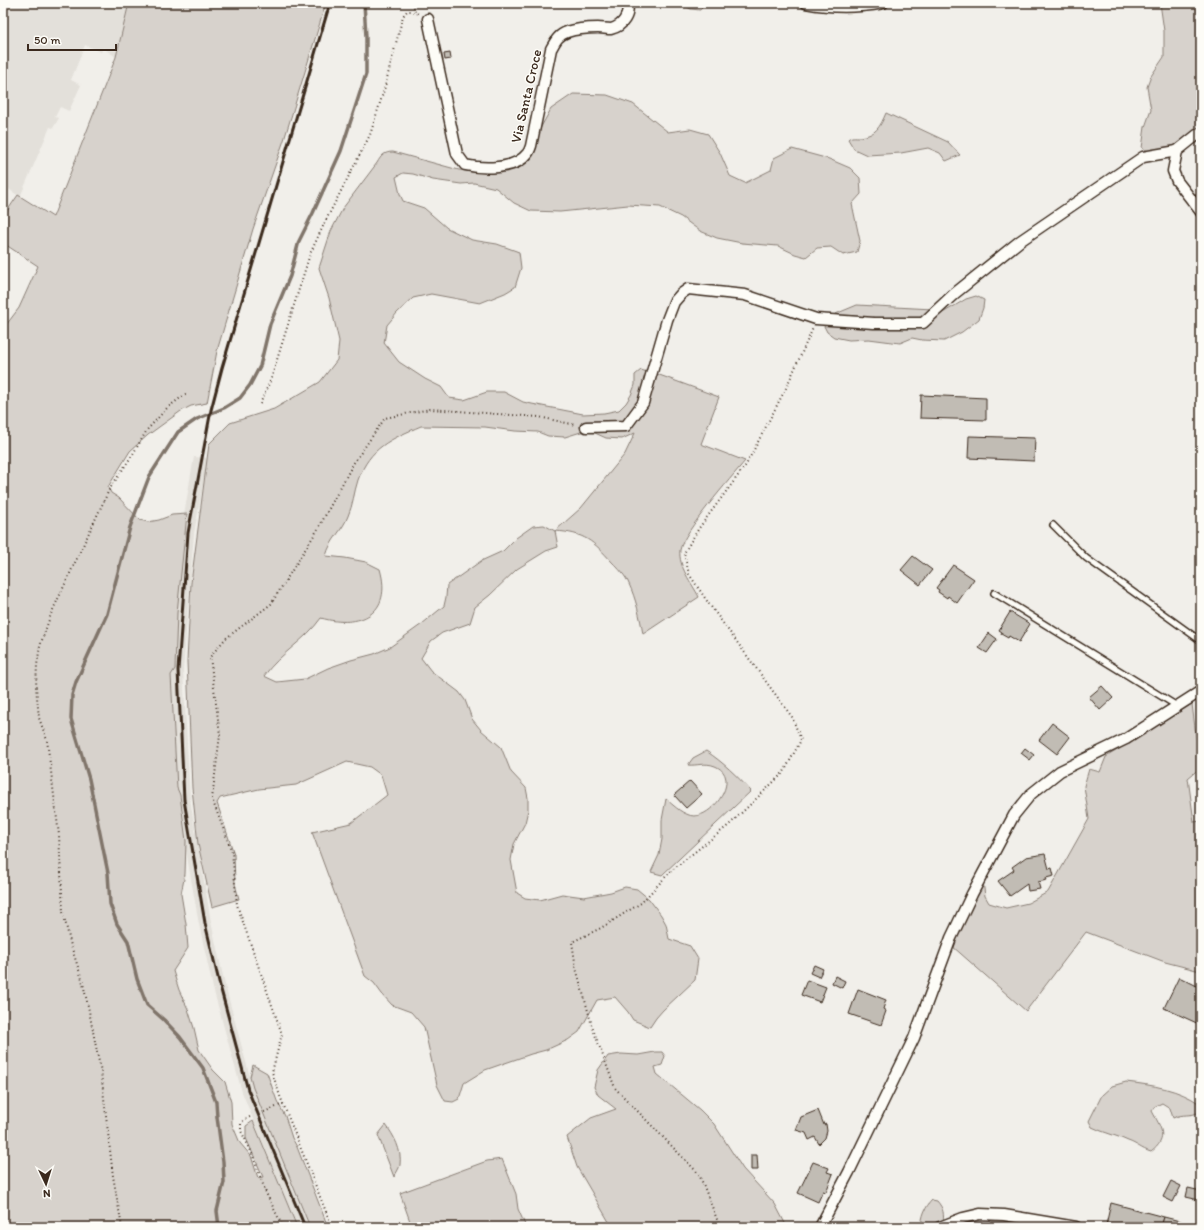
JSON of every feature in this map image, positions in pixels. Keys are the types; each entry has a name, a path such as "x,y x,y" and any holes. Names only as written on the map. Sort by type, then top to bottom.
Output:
{"street":[{"name":"Via Santa Croce","path":"428,19 457,154 465,165 487,168 519,162 527,154 531,146 551,50 558,38 567,32 610,29 619,25 625,19 628,9 627,3"},
{"path":"806,3 827,7 863,7 883,3"},
{"path":"586,427 626,426 643,403 667,320 674,302 688,289 746,295 816,319 874,323 923,323 954,294 1020,241 1143,157 1177,151 1201,133"},
{"path":"1177,151 1173,171 1177,181 1201,212"},
{"path":"820,1227 849,1172 914,1038 951,938 972,894 1014,815 1031,794 1060,771 1126,739 1201,691"},
{"path":"940,1227 963,1218 980,1214 1004,1215 1076,1227"}],"lane":[{"path":"1054,525 1086,558 1201,641"},
{"path":"994,593 1177,706"}],"path":[{"path":"413,3 415,12"},
{"path":"260,404 271,379 310,254 370,135 384,90 403,16 407,11 415,12 428,19"},
{"path":"720,1227 699,1174 615,1088 593,1029 576,968 572,942 601,928 641,903 672,870 729,825 784,772 802,740 792,717 709,604 689,574 684,553 699,528 746,465 786,388 816,319"},
{"path":"122,1227 113,1176 101,1072 87,1000 71,946 63,912 59,835 46,740 40,718 36,687 37,664 40,646 51,614 109,490 134,454 147,430 167,408 187,393"},
{"path":"332,1227 272,1072 282,1034 237,905 232,852 212,799 220,735 210,657 225,639 270,604 318,529 353,464 385,418 430,409 539,417 586,427"},
{"path":"264,1112 284,1104"},
{"path":"250,1117 241,1123 241,1130 251,1151 266,1192 283,1227"}],"shaded area":[{"path":"3,3 129,3 116,57 103,48 101,52 85,45 71,80 81,85 69,111 60,107 55,117 59,118 53,128 50,127 20,197 3,185"},
{"path":"129,3 326,3 284,140 253,229 217,351 207,403 191,406 181,411 148,435 130,451 108,487 111,493 119,498 140,520 148,522 172,515 187,514 177,613 175,669 171,675 177,788 180,795 186,841 185,874 181,894 188,948 173,971 179,990 188,1009 199,1050 213,1070 225,1082 231,1102 232,1124 240,1143 251,1156 258,1178 263,1177 246,1138 246,1126 253,1121 297,1227 3,1227 3,329 19,308 38,266 3,243 3,217 18,195 53,217 116,57"},
{"path":"678,3 704,3 700,10 691,9"},
{"path":"1160,3 1201,3 1201,129 1173,147 1157,152 1142,148 1145,127 1151,110 1147,87 1151,76 1164,57 1164,31"},
{"path":"573,94 607,95 633,104 668,132 690,129 708,134 720,153 730,176 745,183 771,170 774,158 792,149 829,159 850,168 860,178 861,194 852,204 860,241 857,252 843,255 831,247 817,248 806,257 795,254 778,246 742,243 717,238 700,231 681,217 660,207 628,205 560,212 531,211 514,203 496,188 474,183 461,184 433,180 413,174 403,173 396,177 403,201 424,208 447,228 472,240 497,244 519,252 521,268 515,287 505,293 480,303 431,294 413,298 387,325 384,343 399,362 425,379 441,387 449,398 464,400 487,392 504,392 523,402 583,414 604,413 619,410 631,395 635,385 635,375 641,370 647,372 651,379 654,373 719,397 701,444 745,461 698,518 689,531 680,550 683,569 699,597 643,634 634,596 628,581 622,572 594,543 588,539 574,534 555,531 558,547 546,551 517,569 475,607 470,623 442,633 431,641 421,658 431,671 459,692 465,700 472,719 481,730 501,747 511,772 526,788 528,810 525,823 514,844 511,860 517,893 525,898 540,900 562,894 584,897 611,892 625,887 637,889 649,899 661,915 666,924 669,939 690,946 698,959 695,980 663,1010 650,1027 633,1020 615,997 597,1000 579,1032 568,1040 546,1050 485,1070 464,1083 459,1099 453,1102 445,1101 437,1085 424,1027 411,1012 392,1005 374,983 365,976 312,832 351,823 387,795 381,775 370,767 347,762 296,785 259,789 220,798 217,803 234,854 235,884 239,899 212,907 198,844 192,788 187,661 191,583 209,444 230,423 274,409 320,382 337,360 339,341 329,298 319,268 331,231 343,208 380,158 385,154 393,152 459,170 481,172 502,171 534,146 541,127 551,109","holes":["421,426 485,427 538,432 548,436 565,437 581,432 595,433 606,438 622,439 635,433 625,454 581,508 555,531 544,525 533,526 516,538 503,551 481,561 447,585 444,606 390,647 374,654 328,668 305,679 277,682 264,676 277,660 308,634 321,618 335,621 360,619 370,614 377,607 382,597 383,584 380,569 366,562 326,556 330,545 346,521 358,480 369,459 375,452 400,435"]},
{"path":"886,113 948,142 960,155 946,161 940,153 928,148 901,153 867,155 854,149 848,139 852,137 865,136 877,130"},
{"path":"976,296 984,300 979,319 962,332 944,341 912,338 900,343 869,339 849,340 834,337 827,332 823,324 826,318 857,305 933,309 941,314 966,299"},
{"path":"194,457 208,458 194,533 183,670 190,799 211,922 225,985 253,1088 310,1227 297,1227 242,1092 213,988 199,924 177,800 171,670 181,532"},
{"path":"1192,704 1200,768 1188,778 1194,822 1201,821 1200,971 1165,962 1086,932 1026,1011 952,946 983,881 985,896 989,903 1006,908 1028,903 1048,892 1089,819 1084,786 1089,769 1100,772 1106,757"},
{"path":"706,751 730,770 751,791 662,875 651,872 659,855 662,839 662,820 666,799 683,812 689,815 697,816 714,806 725,789 726,780 723,772 715,766 708,764 688,765 693,758"},
{"path":"662,1052 665,1056 662,1065 655,1067 657,1074 700,1110 714,1124 743,1169 775,1204 787,1227 612,1227 577,1167 567,1137 591,1118 616,1109 598,1095 594,1087 598,1070 608,1056 621,1054 638,1055"},
{"path":"253,1065 267,1073 328,1227 310,1227 253,1088 250,1077"},
{"path":"1126,1082 1155,1086 1174,1091 1200,1104 1199,1112 1173,1118 1170,1108 1162,1103 1154,1107 1152,1111 1162,1133 1162,1137 1157,1147 1151,1152 1124,1139 1092,1127 1089,1121 1102,1095 1112,1086"},
{"path":"386,1125 399,1149 400,1154 400,1165 394,1177 378,1135"},
{"path":"502,1159 516,1194 518,1209 526,1227 412,1227 400,1193 487,1161"},
{"path":"932,1200 937,1201 942,1209 943,1224 936,1227 921,1227 924,1212"},
{"path":"988,1218 1057,1227 949,1227 967,1220"}],"building":[{"path":"450,53 451,59 445,60 444,54"},
{"path":"921,395 986,398 986,420 920,418"},
{"path":"969,436 1035,438 1034,461 968,458"},
{"path":"913,556 932,570 920,585 901,570"},
{"path":"953,565 974,579 957,603 948,596 947,598 938,592 939,590 936,588"},
{"path":"1010,612 1030,624 1019,642 1009,636 1008,638 1001,634 1002,632 999,630"},
{"path":"989,633 997,639 987,653 979,648"},
{"path":"1102,686 1113,698 1100,710 1089,697"},
{"path":"1052,723 1070,737 1057,754 1039,740"},
{"path":"1025,748 1034,755 1030,760 1021,753"},
{"path":"690,781 702,794 686,808 674,795"},
{"path":"1045,854 1049,869 1052,868 1054,876 1046,878 1047,880 1038,882 1040,889 1028,891 1027,884 1010,896 998,881 1014,870 1012,867 1026,857"},
{"path":"814,965 823,969 819,977 810,973"},
{"path":"835,976 845,981 842,988 832,983"},
{"path":"1179,977 1201,988 1201,1025 1164,1008"},
{"path":"807,980 826,987 820,1002 801,995"},
{"path":"858,989 886,1000 883,1009 886,1011 881,1025 849,1014"},
{"path":"818,1110 824,1125 826,1124 827,1131 825,1138 819,1144 815,1137 809,1140 806,1133 796,1130 801,1117"},
{"path":"751,1155 757,1155 758,1170 751,1170"},
{"path":"813,1162 829,1168 827,1172 833,1174 826,1192 823,1191 818,1202 798,1193"},
{"path":"1171,1181 1181,1186 1173,1202 1163,1197"},
{"path":"1188,1188 1201,1191 1199,1200 1186,1197"},
{"path":"1111,1203 1164,1217 1161,1227 1115,1227 1106,1225"},
{"path":"1164,1217 1180,1221 1179,1227 1161,1227"},
{"path":"1180,1221 1201,1227 1179,1227"}],"waterway":[{"path":"219,1227 217,1211 224,1182 216,1102 203,1068 180,1037 147,1005 137,979 128,941 117,924 110,904 108,873 89,779 71,719 72,695 76,682 107,614 130,527 149,477 178,432 197,419 224,408 240,398 250,385 260,366 270,324 290,276 299,241 341,151 366,74 364,3"}],"railway":[{"path":"305,1227 248,1090 205,923 184,800 178,670 188,533 211,410 222,368 330,3"}]}
